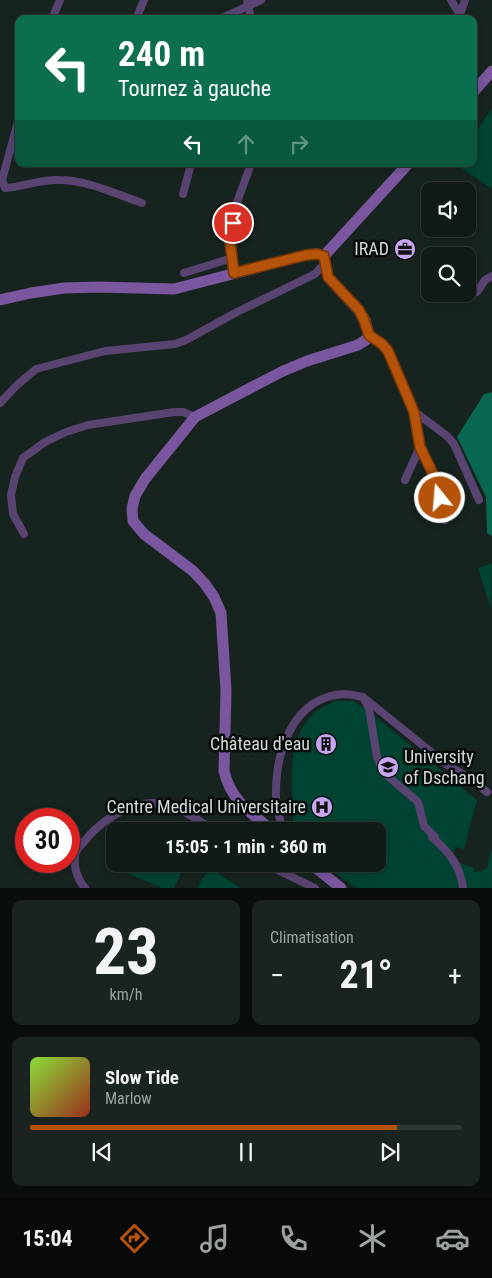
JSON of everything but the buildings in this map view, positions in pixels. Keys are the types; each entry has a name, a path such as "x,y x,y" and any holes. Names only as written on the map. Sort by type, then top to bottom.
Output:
{"street":[{"path":"54,15 60,0"},
{"path":"138,15 144,0"},
{"path":"227,15 248,3 261,0"},
{"path":"451,0 457,15"},
{"path":"459,15 465,0"},
{"path":"477,88 492,71"},
{"path":"15,133 2,180 5,188 16,188 40,181 60,180 86,184 142,203"},
{"path":"183,194 190,167"},
{"path":"234,273 230,242 236,205 250,167"},
{"path":"0,404 16,386 36,370 105,351 175,344 315,274 324,260 405,167"},
{"path":"0,300 31,292 64,288 174,289 306,255 317,254 324,260 328,277 359,310 369,335 388,351 414,412 420,447 434,476 445,520"},
{"path":"184,273 232,258"},
{"path":"477,292 484,280 492,276"},
{"path":"262,822 243,807 233,794 227,783 224,771 226,754 224,730 226,690 220,613 214,597 193,571 144,534 133,522 132,509 135,496 145,478 195,417 281,372 307,361 358,345 366,340 369,335"},
{"path":"24,534 13,514 11,495 15,477 24,458 45,442 66,432 88,425 183,412 195,417"},
{"path":"414,412 447,436 454,444 479,500"},
{"path":"405,480 420,447"},
{"path":"281,822 276,799 281,752 287,735 298,717 315,703 332,696 346,694 363,697 446,764 470,778 487,792"},
{"path":"363,697 369,708 377,757 383,772 418,802 424,826 435,837 432,837 446,850 461,873 463,888"},
{"path":"86,888 80,882 75,867 76,851 99,825 134,807 152,803 178,808 201,822"},
{"path":"282,872 315,888"},
{"path":"321,872 341,888"}],"green space":[{"path":"492,108 492,189 459,167 477,167 477,130"},
{"path":"492,392 492,536 487,533 486,497 457,437 484,394"},
{"path":"491,563 492,567 491,609 478,568"},
{"path":"335,701 353,701 370,712 477,800 464,849 455,847 453,858 454,861 474,868 474,872 482,871 488,867 492,847 492,888 356,888 334,872 386,872 386,822 293,822 292,765 294,750 304,724 321,708"},
{"path":"124,872 182,872 174,888 162,888"},
{"path":"207,872 215,872 241,888 197,888"}],"place":[{"name":"IRAD","path":"405,249"},
{"name":"Château d'eau","path":"326,744"},
{"name":"University of Dschang","path":"388,767"},
{"name":"Centre Medical Universitaire","path":"322,807"}],"route":[{"path":"233,223 230,242 234,273 306,255 317,254 324,256 328,277 359,310 368,328 369,335 388,351 414,412 420,447 434,476 440,498"}]}
